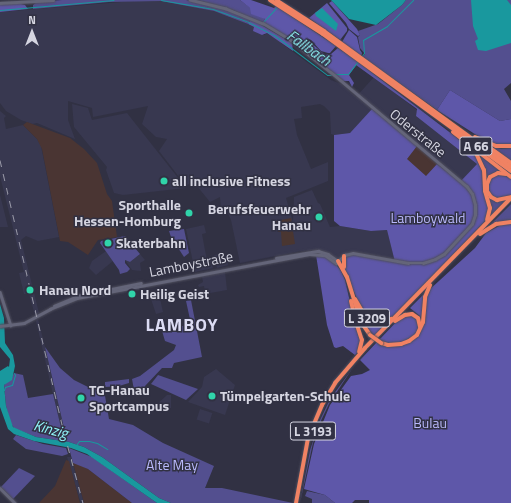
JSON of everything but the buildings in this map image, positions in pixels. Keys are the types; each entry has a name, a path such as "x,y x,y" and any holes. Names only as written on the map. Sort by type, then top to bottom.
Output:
{"highway":[{"name":"A 66","path":"270,0 298,17 359,59 511,167"},
{"name":"A 66","path":"276,0 312,23 359,59"},
{"name":"A 66","path":"442,118 510,174"},
{"path":"442,118 475,137 511,163"},
{"path":"442,118 473,149 510,174"},
{"path":"475,137 496,146 511,146"},
{"path":"473,149 484,169 485,191 490,207 489,217 483,227"},
{"path":"510,174 500,173 492,176 487,183 487,189 491,197 496,200 503,200 511,197"},
{"name":"L 3193","path":"297,503 305,452 316,418 335,384 357,356 511,197"},
{"name":"L 3193","path":"297,503 311,440 326,402 350,368 511,202"},
{"path":"480,234 496,224 511,222"},
{"path":"344,256 344,269"},
{"name":"L 3209","path":"337,262 344,269 361,322 370,335 381,343 393,345 403,344 413,338 419,331"},
{"name":"L 3209","path":"337,262 348,282"},
{"path":"419,331 424,319 425,297 430,285"},
{"path":"350,291 354,314 362,342 357,356"},
{"name":"L 3209","path":"350,291 363,313 371,321 382,323 396,316"},
{"path":"395,321 405,315 413,315 419,321 419,331"}],"street":[{"path":"0,3 53,0"},
{"name":"Oderstraße","path":"190,0 226,9 263,24 290,40 331,72 462,182 472,194 475,210 474,220 468,231 444,254 432,260 413,263 355,253 344,256"},
{"name":"Lamboystraße","path":"0,326 30,320 50,309 77,298 306,254 321,254 337,262"},
{"path":"337,262 344,256"},
{"path":"0,292 11,325"},
{"path":"0,488 15,503"}],"shaded area":[{"path":"331,0 406,0 402,5 376,25 349,19"},
{"path":"471,0 507,0 511,5 511,43 486,51 478,50 475,41 478,39 473,26"},
{"path":"134,1 161,1 185,5 214,11 235,18 254,27 254,31 262,35 265,35 266,33 281,41 281,43 331,80 341,84 356,97 374,77 417,110 416,116 477,164 460,183 372,110 350,133 334,135 331,134 330,112 324,106 320,104 301,107 302,118 294,119 297,135 311,169 328,162 328,181 286,198 293,222 294,197 312,190 330,227 340,226 371,231 387,230 395,262 342,264 330,254 317,250 300,251 240,263 231,220 226,209 221,209 220,197 210,202 193,181 186,186 159,151 167,139 156,137 142,124 148,106 93,117 92,108 68,101 68,120 75,139 37,123 32,124 21,120 6,111 0,103 0,12"},
{"path":"322,8 338,24 336,31 316,16 315,13"},
{"path":"72,104 88,108 92,120 127,113 186,188 123,195 114,193 106,170 107,167 74,127"},
{"path":"0,111 6,116 4,118 6,129 23,125 37,139 41,146 59,237 38,241 26,236 21,240 39,313 35,315 29,294 24,294 19,273 24,272 0,176"},
{"path":"27,122 70,138 84,149 97,163 107,194 112,201 117,237 98,240 88,255 68,242 60,241 42,149 37,139 23,125"},
{"path":"417,146 437,164 426,177 406,159"},
{"path":"0,195 8,227 0,227"},
{"path":"291,218 295,244 282,246 281,232 278,232 276,221"},
{"path":"204,225 206,233 202,234 207,261 211,261 213,268 195,272 186,229"},
{"path":"106,251 113,261 96,275 89,268 92,261"},
{"path":"140,254 145,260 140,263 141,271 132,270 125,260 130,262"},
{"path":"222,254 224,261 227,261 228,265 217,268 214,255"},
{"path":"225,272 227,290 205,294 204,286 199,287 198,285 203,282 202,276"},
{"path":"159,294 163,312 156,314 150,296"},
{"path":"0,304 4,318 5,343 13,355 15,366 12,380 4,385 6,406 13,427 36,437 69,442 84,447 102,457 159,498 171,503 157,503 87,454 71,448 34,441 14,434 8,429 0,407 0,371 8,366 9,367 10,359 0,347"},
{"path":"38,319 65,432 62,433 36,321"},
{"name":"Tümpelgarten-Schule","path":"216,369 235,385 225,415 188,402 202,387 204,377"},
{"path":"167,395 171,395 171,408 153,408"},
{"path":"200,409 212,413 209,423 197,419"},
{"path":"67,457 71,457 84,503 80,501"},
{"path":"66,460 69,461 80,503 39,503 55,486"},
{"path":"75,462 88,469 132,503 84,503 73,463"}],"green space":[{"path":"62,0 186,0 219,7 251,19 248,24 214,11 161,1 109,2 33,9 33,5 37,2"},
{"path":"197,0 240,0 265,19 262,23 233,10"},
{"path":"240,0 251,0 274,8 276,6 336,46 330,53 328,53 321,51 311,40 307,39 299,46 262,23 265,19 251,14 250,8"},
{"path":"406,0 511,0 511,83 504,89 511,101 511,119 500,121 450,90 437,110 362,57 365,54 360,48 358,37 360,35 358,31 378,24"},
{"path":"332,1 357,29 360,35 358,36 349,29 346,23 329,3"},
{"path":"327,3 347,28 347,31 340,40 309,18"},
{"path":"0,4 21,4 25,5 28,9 0,12"},
{"path":"251,19 292,43 293,51 267,33 262,35 253,31 254,27 248,24"},
{"path":"349,30 357,37 362,53 361,56 342,42"},
{"name":"Lamboywald","path":"309,41 325,55 331,54 338,48 358,62 461,141 476,157 482,168 489,208 487,219 394,316 384,322 373,322 361,308 342,264 344,258 353,254 395,262 387,230 371,231 340,226 334,221 334,135 350,133 372,109 417,146 407,159 426,176 437,164 460,182 477,164 416,116 417,109 356,65 349,75 354,83 352,87 349,81 342,81 300,47 305,42"},
{"path":"450,90 500,121 511,119 511,146 489,143 437,110"},
{"path":"490,146 501,149 511,148 511,162"},
{"path":"478,153 503,171 500,201 506,200 490,217 491,211"},
{"path":"501,174 511,178 511,195 496,199 489,193 488,182 490,179"},
{"path":"511,204 511,221 492,225 491,224"},
{"name":"Bulau","path":"511,224 511,503 369,503 369,500 355,500 352,503 335,503 325,495 304,489 314,444 330,405 351,376 362,374 370,370 360,360 377,342 381,344 406,344 424,325 426,316 425,301 428,291 475,248 486,233 501,225"},
{"path":"184,229 189,253 184,257 171,237 169,231"},
{"path":"125,236 140,254 130,262 125,260 125,263 130,269 127,272 120,274 119,270 100,243 101,241"},
{"path":"316,255 326,257 334,262 341,271 345,280 353,315 361,338 358,352 355,355 343,346 336,348 334,347 327,325"},
{"path":"427,291 423,321 420,316 410,308"},
{"path":"191,300 202,357 174,363 172,368 162,368 145,386 146,389 134,390 132,379 140,376 174,350 176,345 165,341 162,331 191,324 186,301"},
{"path":"355,300 372,323 387,324 374,337 364,325"},
{"path":"409,315 416,317 420,324 416,334 405,342 390,344 379,340 399,319"},
{"name":"Alte May","path":"45,347 60,368 74,380 90,388 104,390 109,419 133,425 163,443 214,466 205,488 222,488 293,503 171,503 159,498 102,457 84,447 69,442 36,437 14,428 10,422 6,406 4,385 9,380 10,381 14,373 23,375 28,398 53,394 62,432 65,432"},
{"path":"352,369 329,404 318,427 300,503 310,450 320,420 330,399"},
{"path":"158,375 198,389 186,400 151,384"},
{"path":"129,379 129,383 119,386 105,387 105,382"},
{"path":"16,435 43,444 66,448 68,454 62,456 26,449 13,439"},
{"path":"69,448 92,457 157,503 132,503 88,469 73,463"},
{"path":"19,468 35,476 13,499 1,487"},
{"path":"307,491 325,495 335,503 312,503 312,499 305,496"}],"waterway":[{"name":"Fallbach","path":"0,10 114,0"},
{"name":"Fallbach","path":"161,0 213,9 248,22 274,35 327,75 331,75"},
{"name":"Fallbach","path":"361,57 364,53 363,40 387,26 413,0"},
{"path":"263,22 276,8"},
{"name":"Fallbach","path":"334,74 348,74 358,61"},
{"path":"4,390 5,387 12,385 15,375 14,373"},
{"path":"76,445 79,441 89,441 97,443 107,449"}],"railway":[{"path":"0,160 64,432 83,503"}],"place":[{"name":"all inclusive Fitness","path":"164,181"},
{"name":"Sporthalle Hessen-Homburg","path":"189,213"},
{"name":"Berufsfeuerwehr Hanau","path":"319,217"},
{"name":"Skaterbahn","path":"108,243"},
{"name":"Hanau Nord","path":"30,290"},
{"name":"Heilig Geist","path":"132,294"},
{"name":"Tümpelgarten-Schule","path":"212,396"},
{"name":"TG-Hanau Sportcampus","path":"81,398"}],"district":[{"name":"LAMBOY","path":"182,325"}],"water label":[{"name":"Kinzig","path":"51,429"}]}
